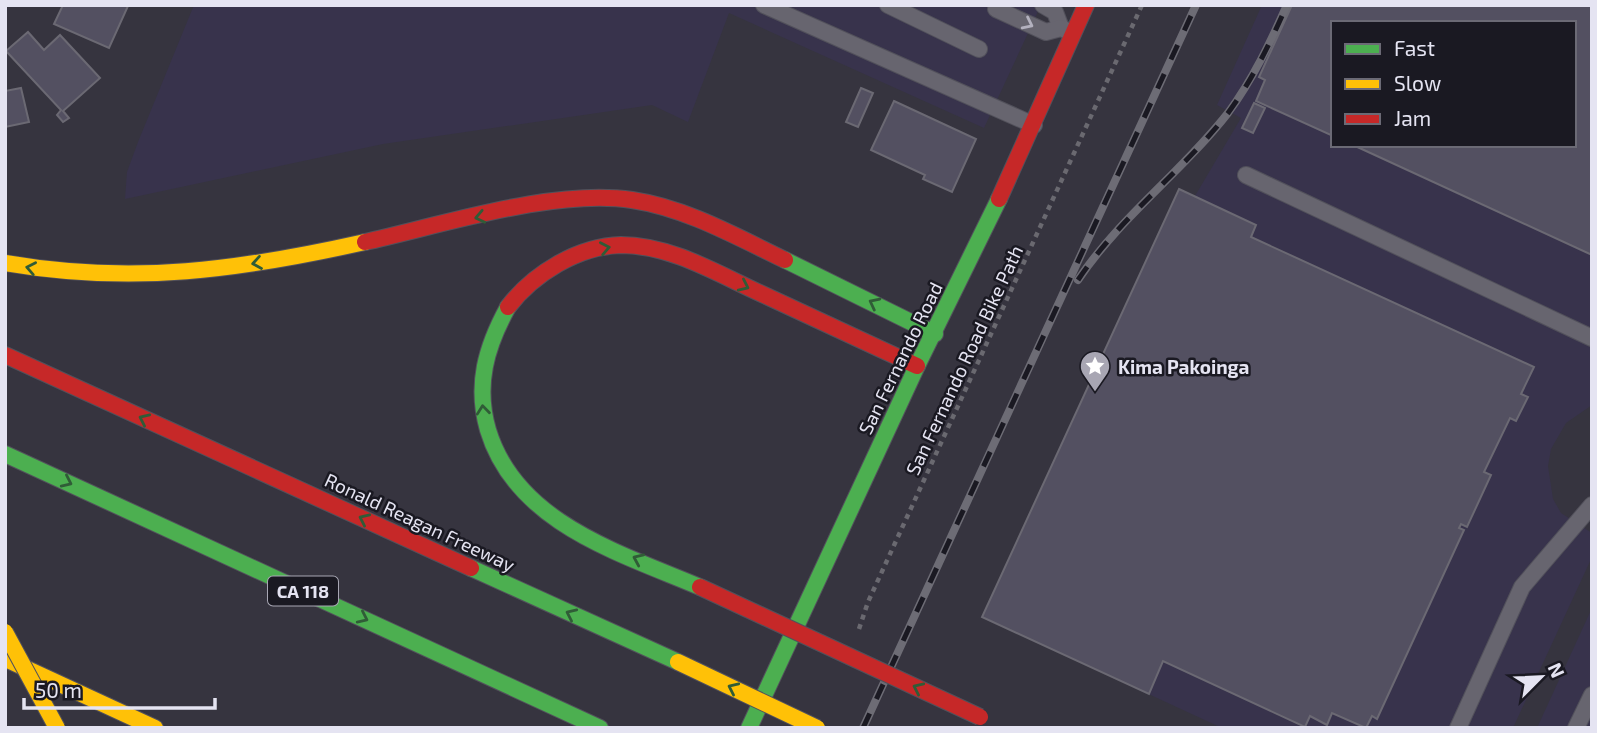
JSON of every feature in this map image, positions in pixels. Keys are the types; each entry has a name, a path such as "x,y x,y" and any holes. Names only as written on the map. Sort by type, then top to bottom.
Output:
{"main road":[{"name":"San Fernando Road","path":"749,728 917,366 935,334 1034,125 1066,31 1086,5"},
{"path":"5,263 36,270 96,276 171,275 342,248 547,202 618,198 682,213 810,270 935,334"},
{"path":"917,366 682,257 645,247 611,246 569,257 536,275 505,307 487,343 481,384 483,418 493,451 516,485 545,512 585,536 985,719"},
{"name":"Ronald Reagan Freeway","path":"5,355 817,728"},
{"name":"CA 118","path":"5,454 600,728"},
{"path":"5,632 57,728"},
{"path":"5,659 155,728"}],"lane":[{"path":"764,5 1034,125"},
{"path":"888,5 979,49"},
{"path":"996,9 1046,32 1066,31 1055,12 1043,5"},
{"path":"1247,175 1592,338"},
{"path":"1458,728 1522,587 1592,505"},
{"path":"1576,728 1592,695"}],"path":[{"name":"San Fernando Road Bike Path","path":"856,636 868,602 1142,5"}],"shaded area":[{"path":"194,5 1041,5 984,128 729,13 688,122 652,105 383,144 125,199 127,172"},
{"path":"1262,5 1592,5 1592,405 1566,423 1551,449 1548,466 1553,499 1561,513 1592,533 1592,557 1513,728 1222,728 982,617 1179,189 1195,196 1241,118 1217,105"},
{"path":"1592,608 1592,728 1537,728"}],"building":[{"path":"63,5 128,6 109,48 54,24"},
{"path":"1292,5 1592,5 1592,255 1357,147 1576,147 1576,21 1331,21 1331,135 1256,101 1265,80 1259,77"},
{"path":"28,32 44,50 60,35 100,78 63,111 69,118 63,122 57,115 61,110 6,51"},
{"path":"21,88 29,122 5,127 5,91"},
{"path":"861,88 873,93 858,127 846,122"},
{"path":"894,101 976,139 952,192 923,179 925,175 871,150"},
{"path":"1254,103 1265,108 1253,133 1242,128"},
{"path":"1179,189 1256,225 1251,237 1534,367 1521,394 1528,397 1516,421 1510,418 1484,472 1491,475 1467,527 1461,524 1459,528 1464,530 1377,719 1372,716 1366,728 1332,713 1327,725 1310,716 1305,727 1163,661 1149,694 982,617"}],"railway":[{"path":"863,728 1196,5"},
{"path":"1078,280 1113,236 1228,113 1260,60 1287,5"}],"traffic: fast":[{"path":"749,728 917,366 999,199"},
{"path":"785,260 935,334"},
{"path":"508,307 494,337 483,382 484,413 488,430 502,462 522,489 546,512 574,531 700,587"},
{"path":"5,454 600,728"},
{"path":"471,568 678,662"}],"traffic: slow":[{"path":"5,263 98,273 186,271 274,260 365,242"},
{"path":"5,632 57,728"},
{"path":"10,661 155,728"},
{"path":"678,662 817,728"}],"traffic: jam":[{"path":"999,199 1086,5"},
{"path":"365,242 499,210 569,199 602,198 652,204 691,216 785,260"},
{"path":"508,307 543,273 573,256 605,247 640,246 694,262 917,366"},
{"path":"5,355 471,568"},
{"path":"700,587 980,717"}],"place":[{"name":"Kima Pakoinga","path":"1095,393"}]}
